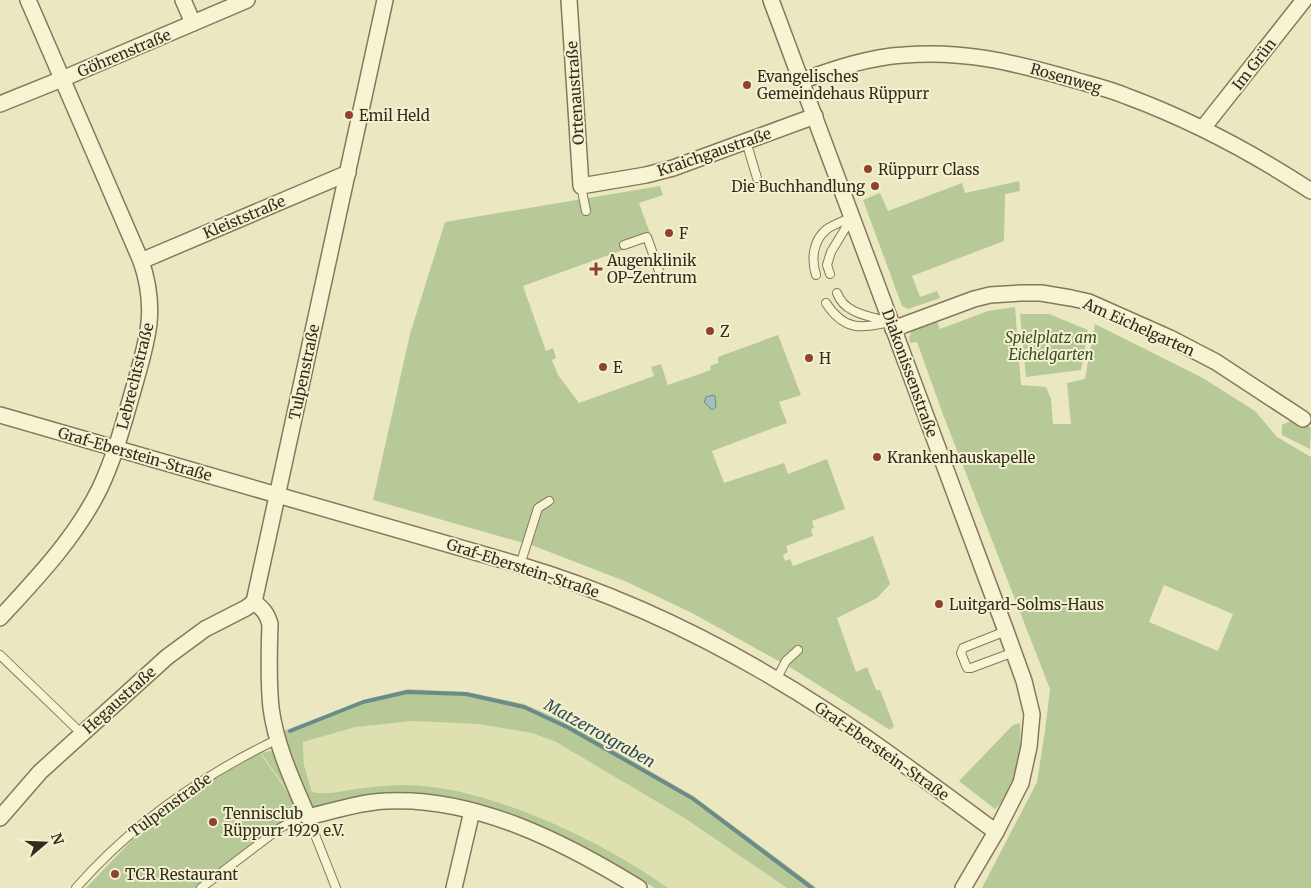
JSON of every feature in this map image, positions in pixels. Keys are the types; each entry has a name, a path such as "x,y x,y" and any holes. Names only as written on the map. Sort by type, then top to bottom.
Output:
{"street":[{"name":"Lebrechtstraße","path":"0,618 30,585 78,526 100,488 116,449 150,327 148,284 141,261 28,0"},
{"path":"183,0 193,23"},
{"name":"Göhrenstraße","path":"0,104 247,0"},
{"name":"Tulpenstraße","path":"254,602 385,0"},
{"name":"Ortenaustraße","path":"568,0 581,186"},
{"name":"Diakonissenstraße","path":"771,0 1028,694 1032,714 1031,731 1021,783 996,832 963,888"},
{"name":"Im Grün","path":"1203,128 1304,0"},
{"name":"Rosenweg","path":"801,81 837,68 902,55 942,54 991,58 1038,69 1124,95 1203,128 1311,191"},
{"name":"Kraichgaustraße","path":"581,186 646,175 673,168 815,116"},
{"name":"Kleiststraße","path":"141,261 348,173"},
{"name":"Am Eichelgarten","path":"892,325 990,295 1031,293 1089,302 1170,338 1216,362 1307,422"},
{"name":"Graf-Eberstein-Straße","path":"0,415 551,574 634,606 734,656 776,680 866,737 996,832"},
{"path":"254,602 266,612 270,624 270,692 278,740 307,816 384,801 419,800 443,804 472,811 539,834 630,886"},
{"name":"Hegaustraße","path":"0,818 29,783 183,644 220,620 246,608 254,602"},
{"path":"454,888 472,811"}],"lane":[{"path":"746,141 757,178"},
{"path":"581,186 586,211"},
{"path":"830,274 827,265 831,252 852,217"},
{"path":"816,275 812,260 822,234 829,228 852,217"},
{"path":"624,245 647,237 659,271"},
{"path":"837,293 839,299 856,312 892,325"},
{"path":"826,303 833,313 849,325 866,327 892,325"},
{"path":"520,565 538,508 549,501"},
{"path":"1006,632 963,648 961,653 968,668 1014,652"},
{"path":"776,680 786,661 798,650"},
{"path":"0,655 82,734"},
{"name":"Tulpenstraße","path":"76,888 130,833 187,790 252,752 278,740"},
{"path":"202,888 280,828 307,816 336,888"}],"green space":[{"path":"1019,181 1020,191 1005,194 1004,241 912,276 920,297 937,291 940,298 908,309 902,306 863,200 880,193 888,211 962,183 965,193"},
{"path":"660,186 663,195 639,203 663,269 656,271 645,242 523,286 546,351 553,348 556,358 552,360 558,375 579,403 654,376 651,367 661,364 668,385 711,370 710,366 718,363 718,357 778,335 801,395 779,402 787,423 712,451 724,483 784,463 788,474 827,459 845,509 812,521 814,528 811,529 813,536 786,546 788,552 783,555 785,561 790,559 793,566 873,536 890,584 877,598 837,618 856,672 867,667 876,690 880,690 894,726 890,730 793,669 692,613 627,582 534,546 373,500 410,334 445,222"},
{"path":"1015,307 1021,385 1046,387 1051,399 1053,424 1071,424 1067,383 1085,379 1095,324 1201,377 1255,411 1277,437 1311,457 1311,888 982,888 1037,782 1050,689 944,417 917,342 910,343 909,338 917,327 936,319 940,329 988,311","holes":["1164,585 1233,614 1218,651 1149,622"]},
{"name":"Spielplatz am Eichelgarten","path":"1020,314 1049,314 1088,330 1081,370 1026,377"},
{"path":"1293,420 1302,422 1311,428 1310,449 1282,435 1282,425"},
{"path":"408,689 467,692 524,704 567,723 695,797 817,888 787,888 686,819 556,742 532,733 478,724 413,721 356,727 303,742 304,765 312,792 332,793 391,785 406,785 438,788 472,795 543,819 578,835 611,852 668,888 655,888 612,863 610,866 490,812 490,807 456,799 397,792 396,797 310,811 281,732 363,701"},
{"path":"413,721 478,724 532,733 556,742 686,819 787,888 668,888 653,877 604,849 548,822 504,805 450,790 407,785 364,788 324,794 312,792 304,765 303,742 356,727"},
{"path":"1020,723 1019,757 1014,780 1003,801 995,809 959,781 1013,725"},
{"path":"278,749 296,802 261,753"},
{"name":"Tennisclub Rüppurr 1929 e.V.","path":"260,753 297,805 300,813 200,888 86,888 132,840 181,798"}],"water":[{"path":"715,396 716,407 712,410 704,402 706,397"}],"waterway":[{"name":"Matzerrotgraben","path":"290,731 363,702 407,692 466,694 524,707 569,728 692,798 812,888"}],"place":[{"name":"Evangelisches Gemeindehaus Rüppurr","path":"747,85"},
{"name":"Emil Held","path":"349,115"},
{"name":"Rüppurr Class","path":"868,169"},
{"name":"Die Buchhandlung","path":"875,186"},
{"name":"F","path":"669,233"},
{"name":"Augenklinik OP-Zentrum","path":"596,269"},
{"name":"Z","path":"710,331"},
{"name":"H","path":"809,358"},
{"name":"E","path":"603,367"},
{"name":"Krankenhauskapelle","path":"877,457"},
{"name":"Luitgard-Solms-Haus","path":"939,604"},
{"name":"Tennisclub Rüppurr 1929 e.V.","path":"213,822"},
{"name":"TCR Restaurant","path":"115,874"}]}
